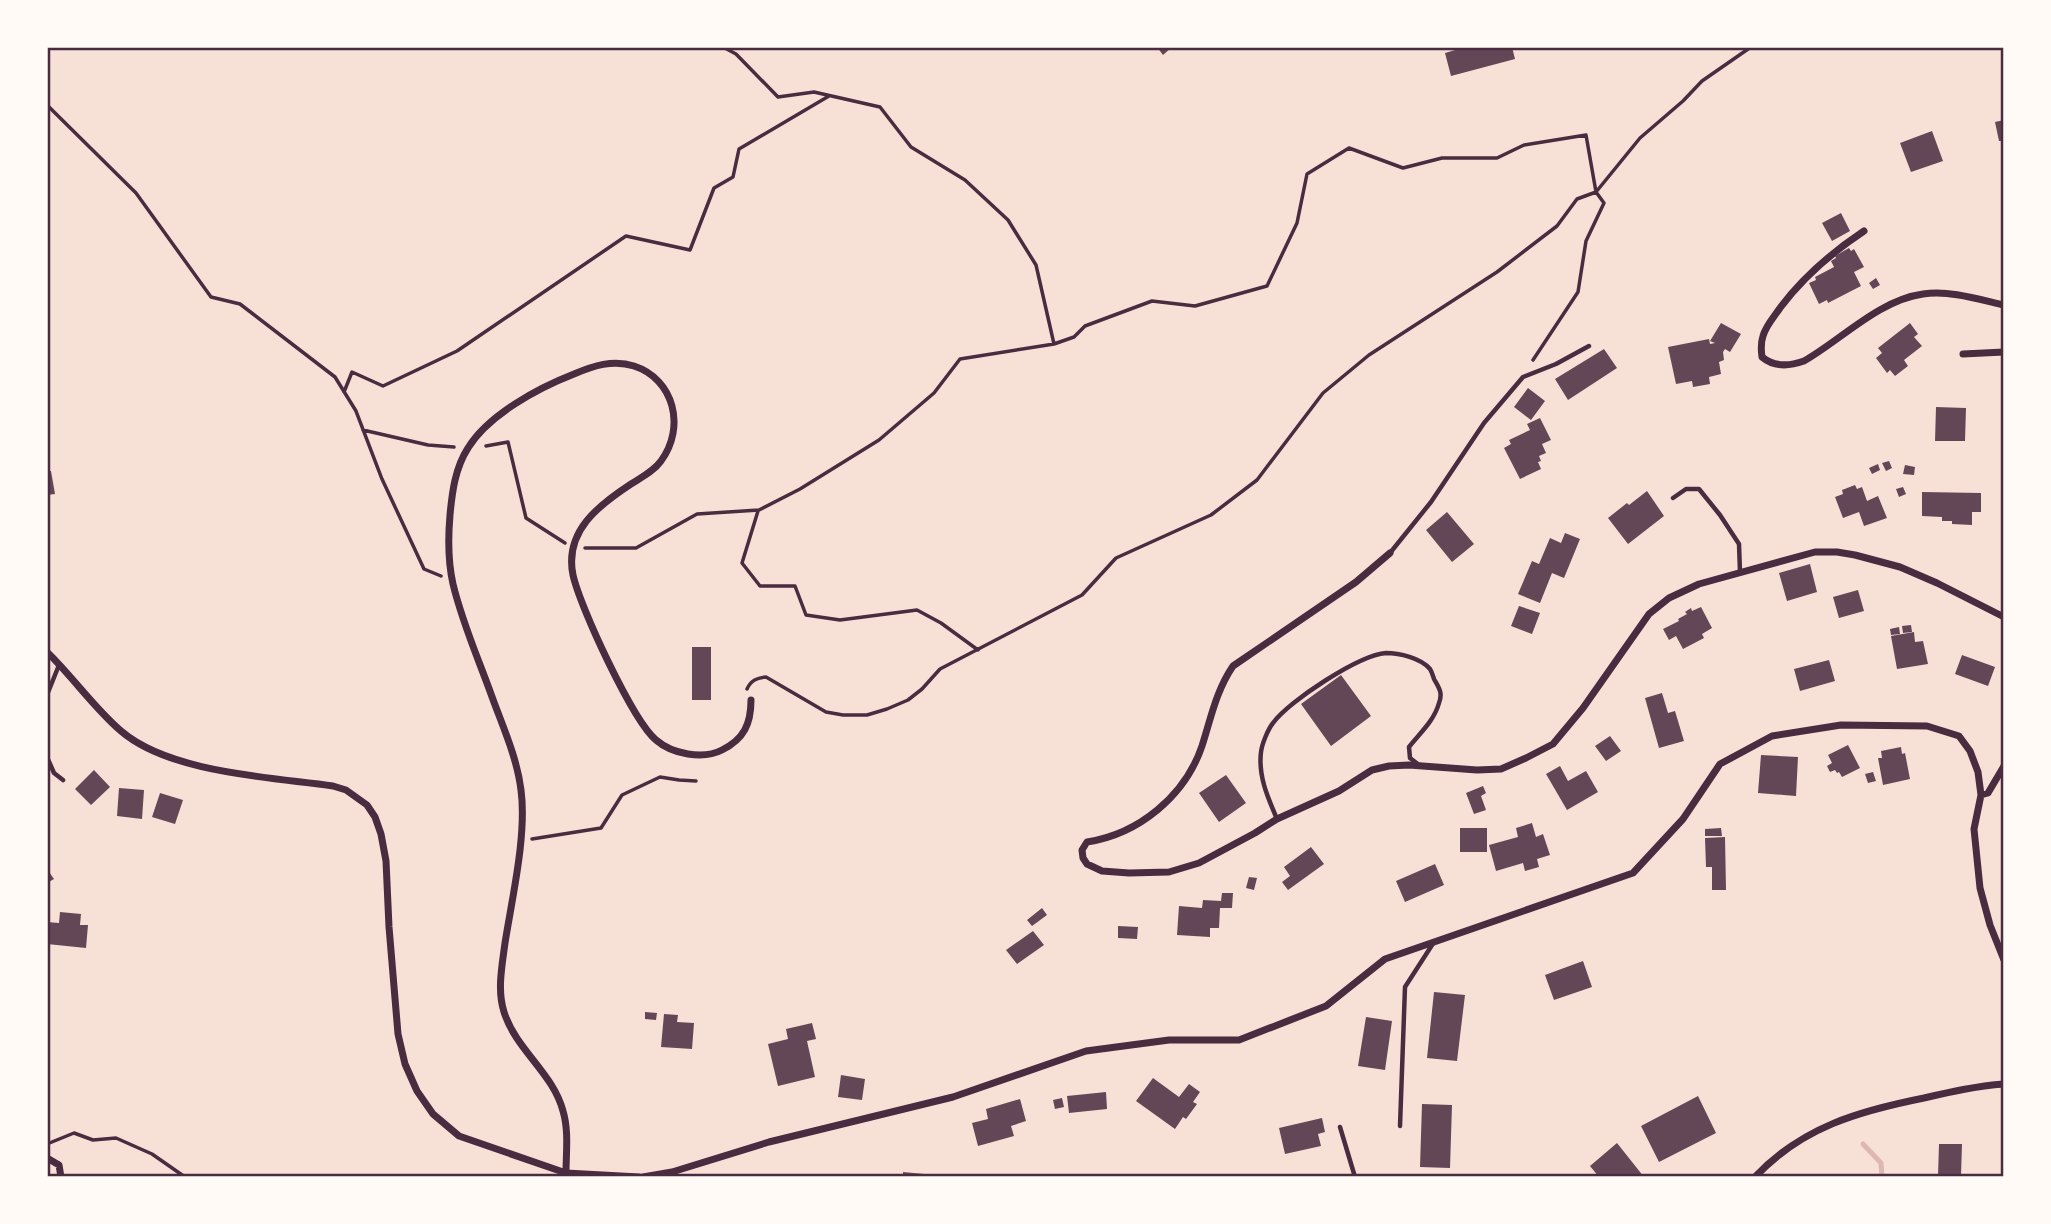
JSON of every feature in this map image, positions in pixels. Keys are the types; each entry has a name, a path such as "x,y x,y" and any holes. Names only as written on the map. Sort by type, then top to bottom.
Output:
{"street":[{"path":"1864,232 1825,259 1778,310 1762,338 1762,357 1768,362 1792,365 1804,361 1890,304 1907,298 1924,294 1945,294 2004,305"},
{"path":"1963,354 2004,352"},
{"path":"565,1175 566,1126 563,1110 548,1079 523,1047 504,1012 501,971 521,835 522,791 513,755 460,608 452,580 449,553 453,492 458,469 467,449 494,419 530,396 573,374 603,364 622,363 639,368 654,377 667,393 673,406 675,421 668,449 660,463 612,496 584,522 573,548 573,576 592,626 643,726 655,740 670,749 687,754 720,751 745,731 751,716 751,700"},
{"path":"1390,553 1356,582 1233,666 1222,682 1201,748 1181,786 1145,820 1122,833 1087,842 1083,850 1083,858 1087,864 1102,871 1169,872 1199,863 1339,790 1372,769 1389,766 1501,769 1526,758 1553,744 1583,708 1649,614 1669,598 1699,584 1740,572 1815,552 1846,554 1900,567 2004,617"},
{"path":"47,652 121,731 154,751 205,768 333,786 346,790 367,805 381,834 386,862 398,1034 405,1064 416,1091 433,1114 459,1136 565,1175 641,1177 672,1172 769,1142 953,1097 1086,1051 1169,1040 1238,1040 1326,1006 1385,959 1633,873 1683,819 1720,764 1772,736 1841,725 1927,726 1959,736 1970,751 1978,772 1981,795 1974,829 1980,888 1990,925 2004,960"},
{"path":"1981,795 1988,793 2004,766"},
{"path":"1755,1177 1786,1148 1805,1135 1867,1110 1981,1085 2004,1084"},
{"path":"47,1158 60,1165 61,1177"}],"lane":[{"path":"1390,553 1431,502 1484,423 1522,377 1556,364 1589,346"},
{"path":"1673,498 1686,489 1699,489 1739,544 1740,572"},
{"path":"1277,820 1261,775 1261,750 1272,724 1288,707 1324,682 1367,658 1385,653 1410,657 1429,668 1441,692 1439,705 1430,723 1409,747 1410,758 1421,767"},
{"path":"47,695 59,664"},
{"path":"47,757 54,773 63,780"},
{"path":"1400,1126 1405,987 1434,941"},
{"path":"1340,1127 1355,1177"}],"path":[{"path":"723,47 736,54 778,97 814,92 880,107 911,148 965,180 1008,220 1036,265 1054,344"},
{"path":"751,700 747,696 750,683 756,678 766,677 826,712 867,715 887,709 908,700 940,669 1082,595 1116,558 1211,514 1257,480 1323,393 1369,355 1497,272 1557,226 1577,199 1596,192 1640,138 1702,81 1751,47"},
{"path":"344,392 352,372 383,386 457,351 626,236 690,250 714,188 733,177 739,149 830,96"},
{"path":"47,105 136,193 211,297 240,304 335,377 356,411 382,479 424,569 452,580"},
{"path":"363,430 428,445 467,449 508,442 526,518 573,548 636,548 697,514 759,510 800,489 879,440 934,393 960,359 1054,344 1074,337 1085,326 1152,301 1195,306 1267,286 1297,223 1307,174 1349,148 1403,168 1442,158 1497,158 1524,145 1586,135 1596,192 1604,203 1586,242 1578,292 1522,377"},
{"path":"759,510 742,563 760,586 795,586 806,615 840,620 917,610 941,623 978,650"},
{"path":"532,839 600,828 622,795 660,777 696,781"},
{"path":"47,1144 74,1133 93,1140 116,1138 152,1154 185,1177"}],"building":[{"path":"1157,47 1172,47 1163,55"},
{"path":"1465,47 1512,47 1515,59 1451,76 1445,53"},
{"path":"2004,120 2004,141 1999,141 1995,122"},
{"path":"1932,131 1943,161 1911,172 1900,143"},
{"path":"1841,213 1850,231 1832,241 1822,223"},
{"path":"1849,248 1851,251 1854,249 1864,267 1854,272 1861,286 1828,303 1827,300 1819,304 1809,283 1834,267 1831,261"},
{"path":"1876,278 1880,285 1873,289 1869,283"},
{"path":"1721,323 1741,334 1730,352 1725,349 1723,352 1724,360 1719,362 1721,374 1709,377 1710,384 1693,387 1692,381 1676,384 1668,347 1709,339 1710,344 1715,343 1710,341"},
{"path":"1910,323 1918,334 1914,337 1922,346 1904,360 1908,366 1895,376 1890,370 1887,373 1876,358 1882,353 1878,348"},
{"path":"1604,349 1617,368 1568,400 1555,379"},
{"path":"1528,388 1545,401 1531,420 1514,407"},
{"path":"1936,407 1966,408 1965,441 1935,441"},
{"path":"1540,418 1551,440 1542,444 1546,453 1539,456 1541,469 1520,479 1504,448 1511,444 1509,440 1530,430 1527,424"},
{"path":"1889,461 1892,468 1886,471 1882,463"},
{"path":"1878,464 1880,470 1872,474 1869,468"},
{"path":"1905,465 1915,467 1914,475 1903,474"},
{"path":"47,471 51,471 55,494 47,495"},
{"path":"1855,485 1857,489 1862,487 1867,501 1878,496 1887,518 1864,526 1859,512 1843,518 1835,497 1843,494 1842,490"},
{"path":"1903,487 1906,494 1899,497 1896,489"},
{"path":"1647,491 1664,516 1628,544 1608,518"},
{"path":"1922,492 1981,493 1981,512 1972,512 1972,525 1952,524 1952,521 1942,521 1942,517 1922,516"},
{"path":"1447,512 1474,544 1452,562 1426,530"},
{"path":"1565,533 1580,539 1564,578 1552,573 1540,603 1518,594 1532,561 1539,564 1550,538 1561,543"},
{"path":"1810,564 1817,592 1787,601 1779,573"},
{"path":"1858,590 1864,611 1839,618 1833,597"},
{"path":"1519,606 1540,613 1532,634 1511,626"},
{"path":"1701,607 1712,628 1702,634 1704,638 1683,649 1676,636 1669,640 1663,629 1679,621 1691,608 1692,611"},
{"path":"1911,625 1912,632 1903,633 1902,626"},
{"path":"1899,627 1900,634 1891,635 1890,629"},
{"path":"1914,632 1915,642 1923,641 1928,664 1897,669 1891,636"},
{"path":"692,647 711,647 711,700 692,700"},
{"path":"1962,655 1995,667 1988,686 1955,674"},
{"path":"1829,660 1835,681 1800,691 1794,669"},
{"path":"1341,675 1371,716 1331,746 1301,704"},
{"path":"1662,693 1668,713 1675,711 1684,741 1659,748 1645,698"},
{"path":"1610,736 1621,751 1606,761 1595,746"},
{"path":"1848,745 1860,768 1842,777 1835,770 1830,772 1827,766 1832,763 1828,755"},
{"path":"1901,747 1902,754 1905,753 1910,779 1883,785 1878,758 1882,758 1881,751"},
{"path":"1761,755 1798,757 1796,796 1758,793"},
{"path":"1560,766 1568,781 1586,771 1598,792 1567,810 1546,774"},
{"path":"94,770 110,787 91,805 75,789"},
{"path":"1873,772 1876,781 1868,783 1865,774"},
{"path":"1226,775 1246,803 1219,822 1199,793"},
{"path":"1483,786 1486,793 1481,796 1486,810 1474,814 1466,793"},
{"path":"119,788 144,790 142,819 117,816"},
{"path":"160,793 183,800 175,824 152,817"},
{"path":"1532,823 1536,837 1543,834 1550,855 1537,859 1539,867 1525,871 1523,863 1496,871 1489,845 1518,837 1516,828"},
{"path":"1460,828 1487,828 1487,852 1460,852"},
{"path":"1721,828 1722,836 1705,836 1705,829"},
{"path":"1725,837 1726,890 1712,890 1712,867 1706,867 1705,838"},
{"path":"1311,847 1324,864 1288,890 1282,882 1290,876 1284,867"},
{"path":"1435,864 1444,885 1405,902 1396,881"},
{"path":"47,869 54,879 47,883"},
{"path":"1249,877 1257,878 1254,890 1246,888"},
{"path":"1222,893 1233,893 1232,908 1220,908 1219,928 1210,928 1210,937 1177,935 1179,906 1202,908 1203,900 1221,901"},
{"path":"1042,908 1047,915 1032,926 1027,920"},
{"path":"60,912 81,914 80,925 88,925 86,948 47,944 47,922 59,923"},
{"path":"1118,926 1138,927 1137,939 1118,938"},
{"path":"1033,931 1044,945 1017,964 1006,950"},
{"path":"1583,961 1592,987 1554,1000 1545,975"},
{"path":"1434,992 1465,995 1457,1061 1427,1058"},
{"path":"645,1012 657,1013 656,1020 645,1019"},
{"path":"664,1014 678,1015 677,1022 694,1023 692,1049 661,1047"},
{"path":"1366,1017 1392,1021 1385,1070 1358,1066"},
{"path":"812,1023 816,1039 807,1041 815,1077 778,1086 768,1044 788,1039 786,1029"},
{"path":"841,1075 865,1079 862,1100 838,1097"},
{"path":"1153,1078 1179,1097 1189,1084 1200,1092 1193,1102 1197,1104 1175,1129 1136,1101"},
{"path":"1106,1092 1107,1109 1069,1113 1067,1096"},
{"path":"1698,1096 1716,1133 1659,1162 1641,1126"},
{"path":"1062,1098 1064,1107 1055,1109 1053,1100"},
{"path":"1020,1099 1026,1121 1011,1126 1014,1136 978,1146 972,1123 988,1119 986,1109"},
{"path":"1422,1104 1452,1105 1450,1168 1420,1167"},
{"path":"1322,1118 1325,1132 1318,1134 1321,1146 1285,1154 1279,1128"},
{"path":"1617,1143 1644,1177 1599,1177 1590,1166"},
{"path":"1939,1144 1962,1144 1961,1176 1938,1176"},
{"path":"903,1172 935,1175 935,1177 903,1177"}],"waterway":[{"path":"1863,1144 1881,1163 1882,1177"}]}
